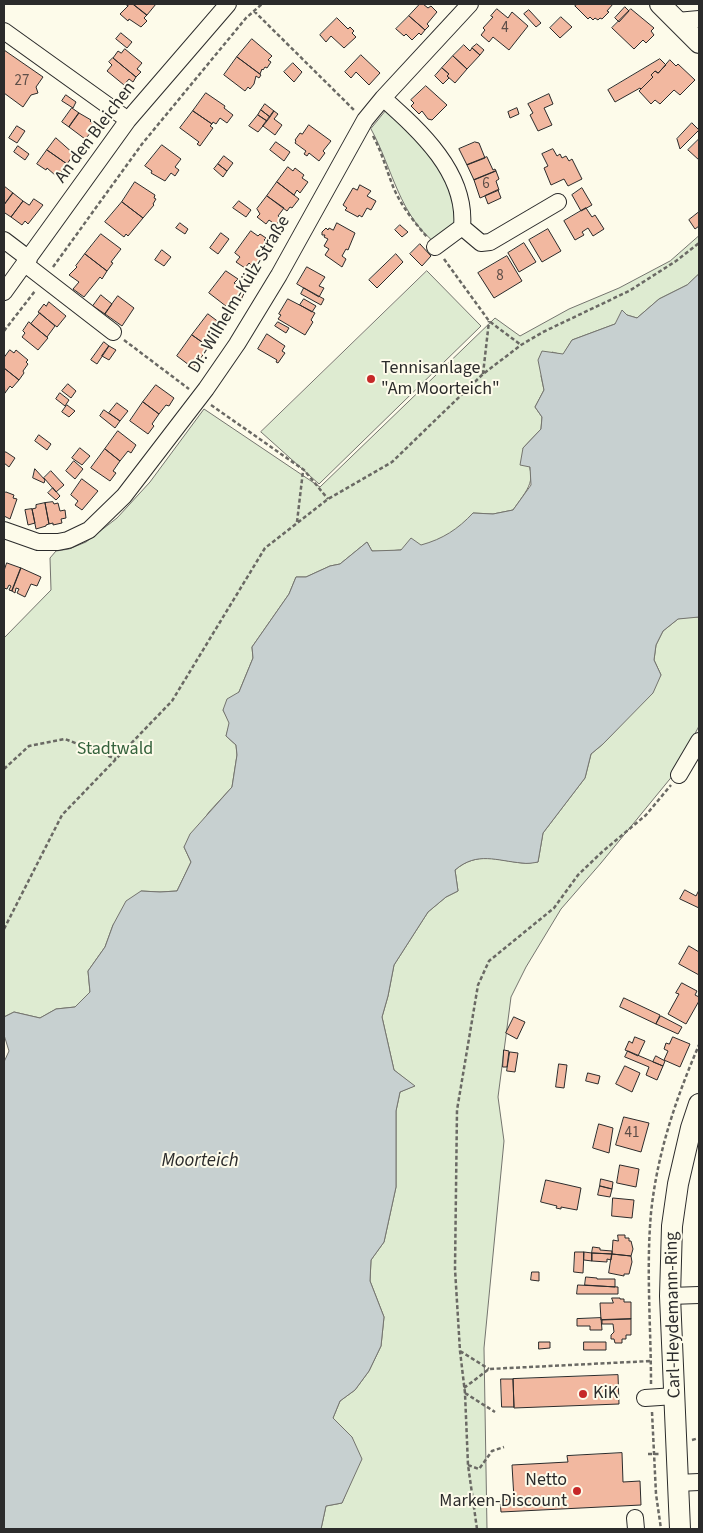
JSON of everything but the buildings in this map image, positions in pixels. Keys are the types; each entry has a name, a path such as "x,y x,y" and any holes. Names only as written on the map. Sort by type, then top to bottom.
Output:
{"main road":[{"path":"660,4 699,43"},
{"name":"Carl-Heydemann-Ring","path":"680,1529 670,1296 672,1226 678,1184 691,1128 699,1104"}],"street":[{"name":"An den Bleichen","path":"4,292 128,120 228,4"},
{"name":"Dr.-Wilhelm-Külz-Straße","path":"4,530 33,541 48,543 68,540 90,530 124,496 197,395 237,344 274,283 365,120 470,4"},
{"path":"677,21 699,19"},
{"path":"4,31 128,120"},
{"path":"383,98 417,128 442,159 456,188 463,213 462,227 435,247"},
{"path":"462,227 481,243 490,242 558,202"},
{"path":"4,240 45,278 113,332"},
{"path":"679,775 699,741"},
{"path":"670,1296 699,1295"},
{"path":"648,1398 675,1396"},
{"path":"677,1483 699,1482"}],"path":[{"path":"4,332 142,144 246,18 262,4"},
{"path":"254,11 365,120"},
{"path":"4,929 62,815 172,701 265,548 328,499 392,462 483,374 521,345 543,332 628,291 676,261 699,243"},
{"path":"483,374 489,321"},
{"path":"113,332 197,395 304,470 328,499"},
{"path":"297,522 304,470"},
{"path":"4,769 29,746 65,739 116,759"},
{"path":"477,1529 468,1465 465,1393 460,1351 455,1269 456,1110 478,985 490,961 554,908 578,875 646,815 679,775"},
{"path":"460,1351 489,1369"},
{"path":"464,1388 489,1369 651,1361 648,1398 655,1454 656,1494 661,1529"},
{"path":"465,1393 495,1412"},
{"path":"468,1465 480,1470 492,1451 504,1446"},
{"path":"648,1454 655,1454"}],"green space":[{"path":"389,107 440,159 462,214 437,244 424,233 405,206 371,129"},
{"name":"Stadtwald","path":"699,236 699,274 687,285 659,299 637,318 627,315 615,324 572,340 563,355 552,352 541,376 544,390 535,407 542,417 541,429 523,448 530,468 530,481 525,493 513,510 493,514 473,513 456,530 446,536 416,547 394,551 372,551 367,542 340,564 330,566 306,577 296,577 289,594 252,647 253,658 239,692 223,710 230,723 226,736 236,745 237,755 232,787 209,812 184,847 191,862 177,891 141,891 113,925 105,947 88,971 90,992 75,1007 56,1009 40,1018 14,1012 4,1017 4,638 51,590 50,558 56,551 69,549 86,542 117,518 150,482 204,409 320,487 495,318 520,336 569,309 619,288 670,261"},
{"name":"Tennisanlage \"Am Moorteich\"","path":"427,271 481,326 319,484 261,432"},
{"path":"699,617 699,726 674,774 561,909 526,967 511,997 498,1097 504,1141 484,1348 487,1529 321,1529 326,1506 342,1503 351,1481 352,1437 333,1418 340,1401 355,1390 369,1371 381,1346 384,1317 370,1281 371,1260 384,1242 396,1187 396,1111 400,1092 414,1086 394,1070 382,1017 394,965 428,912 446,897 458,891 455,870 463,864 472,860 487,858 524,863 538,862 543,833 585,778 591,754 632,713 661,675 654,660 656,645 663,631 678,619"}],"water":[{"name":"Moorteich","path":"699,274 699,617 678,619 663,631 656,645 654,660 661,675 653,693 591,754 585,778 543,833 538,862 526,863 479,859 463,864 455,870 458,891 446,897 428,912 394,965 382,1017 394,1070 415,1086 400,1092 396,1111 396,1187 384,1242 371,1260 370,1281 384,1317 381,1346 369,1371 355,1390 340,1401 333,1418 352,1437 362,1459 342,1503 326,1506 321,1529 4,1529 4,1062 9,1051 4,1035 4,1017 14,1012 40,1018 56,1009 75,1007 90,992 88,971 105,947 113,925 126,901 141,891 177,891 191,862 184,847 190,834 232,787 237,755 236,745 226,736 229,723 223,710 227,699 239,692 253,658 252,647 289,594 296,577 306,577 330,566 340,564 367,542 372,551 401,550 411,538 421,545 443,536 456,529 473,513 493,514 513,510 531,485 530,467 520,465 523,448 541,429 542,417 535,407 544,390 538,360 542,351 563,354 572,340 615,324 622,310 627,315 637,318 659,299 687,285"}],"place":[{"name":"Tennisanlage \"Am Moorteich\"","path":"371,379"},
{"name":"KiK","path":"583,1394"},
{"name":"Netto Marken-Discount","path":"577,1491"}]}
